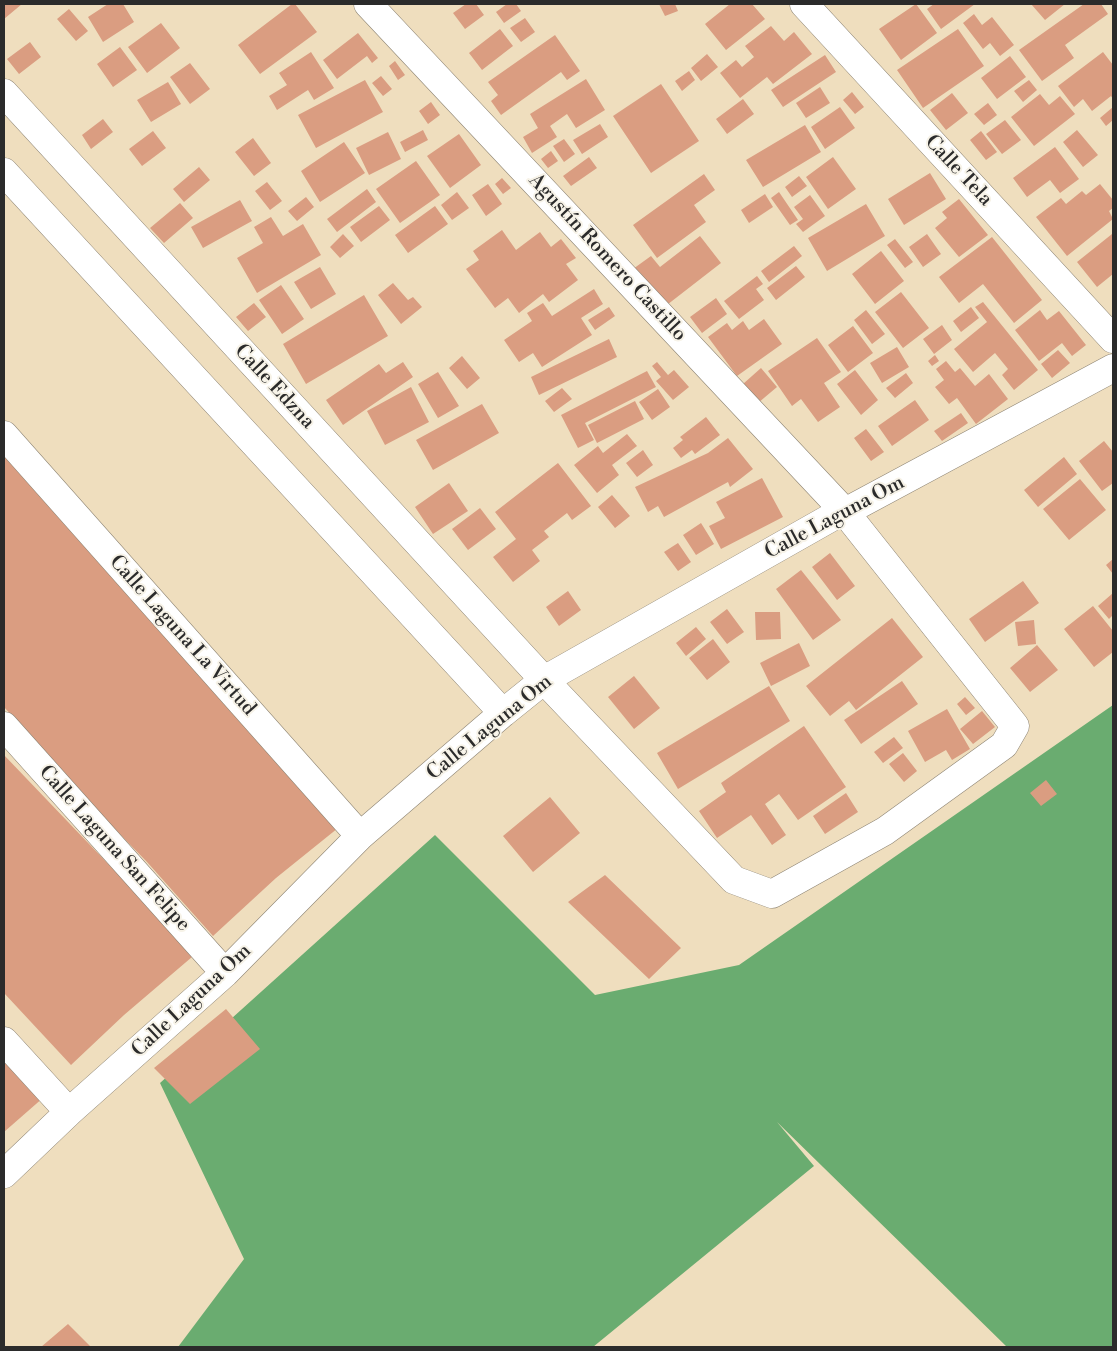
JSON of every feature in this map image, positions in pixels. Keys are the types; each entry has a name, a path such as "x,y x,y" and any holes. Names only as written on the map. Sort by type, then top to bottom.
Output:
{"street":[{"name":"Agustín Romero Castillo","path":"368,4 845,512 1015,726"},
{"name":"Calle Tela","path":"804,4 1113,339"},
{"name":"Calle Edzna","path":"4,93 544,680 734,880 772,894 885,831 1004,745 1015,726"},
{"path":"4,172 503,713"},
{"name":"Calle Laguna Om","path":"4,1174 69,1112 225,973 360,836 544,680 832,517 845,512 1113,368"},
{"name":"Calle Laguna La Virtud","path":"4,435 360,836"},
{"name":"Calle Laguna San Felipe","path":"4,726 225,973"},
{"path":"4,1041 69,1112"}],"green space":[{"path":"1113,705 1113,1347 1007,1347 777,1122 814,1166 593,1347 178,1347 244,1259 160,1083 435,835 595,995 739,965"}],"building":[{"path":"4,4 22,4 4,19"},
{"path":"108,4 123,4 134,22 103,42 88,17"},
{"path":"292,4 295,4 317,32 260,74 238,45"},
{"path":"466,4 476,4 484,15 465,29 453,13"},
{"path":"507,4 516,4 521,11 504,23 496,12"},
{"path":"659,4 675,4 678,11 665,16"},
{"path":"730,4 752,4 765,19 726,50 705,24"},
{"path":"916,4 937,33 901,60 879,29"},
{"path":"934,4 975,4 941,29 927,9"},
{"path":"1031,4 1065,4 1045,20"},
{"path":"1084,4 1101,4 1108,14 1065,45 1074,58 1042,81 1019,50"},
{"path":"69,9 88,31 76,41 57,19"},
{"path":"974,14 982,25 992,17 1014,45 1000,56 990,43 983,49 963,23"},
{"path":"525,18 535,32 521,42 510,28"},
{"path":"161,23 180,48 147,73 128,47"},
{"path":"771,26 784,41 794,32 812,54 773,84 767,77 740,98 720,73 736,60 742,67 754,57 745,46"},
{"path":"500,29 513,46 482,70 469,53"},
{"path":"958,29 984,66 923,108 897,70"},
{"path":"358,33 378,58 372,63 367,56 337,79 323,60"},
{"path":"555,35 580,71 567,80 561,72 501,115 491,101 498,95 488,82"},
{"path":"30,42 41,57 19,74 7,59"},
{"path":"120,47 137,70 113,87 97,64"},
{"path":"311,52 334,88 314,100 308,90 277,110 269,96 287,85 279,73"},
{"path":"1103,52 1113,65 1113,99 1111,96 1092,111 1083,99 1074,107 1058,86"},
{"path":"707,54 718,67 701,81 691,68"},
{"path":"825,55 836,72 783,107 771,90"},
{"path":"1010,56 1026,77 997,99 981,78"},
{"path":"395,61 405,75 398,80 389,66"},
{"path":"190,63 210,89 190,104 170,77"},
{"path":"689,71 695,80 682,91 675,81"},
{"path":"381,76 392,89 383,96 372,83"},
{"path":"586,79 605,110 576,128 567,114 550,126 557,137 532,153 523,137 538,128 530,114"},
{"path":"365,80 383,112 316,148 298,115"},
{"path":"1029,80 1037,90 1023,102 1014,91"},
{"path":"168,82 181,104 151,122 137,100"},
{"path":"661,84 699,141 651,173 613,116"},
{"path":"820,87 830,103 806,118 796,103"},
{"path":"852,92 864,107 855,114 843,100"},
{"path":"952,93 968,113 946,130 930,110"},
{"path":"1040,94 1049,105 1060,96 1075,114 1034,146 1011,117"},
{"path":"743,99 754,114 727,134 716,119"},
{"path":"431,102 440,115 428,124 419,111"},
{"path":"988,103 997,115 984,125 974,114"},
{"path":"840,107 855,128 825,149 811,127"},
{"path":"1113,107 1113,120 1106,126 1100,118"},
{"path":"103,119 113,132 91,149 82,135"},
{"path":"1005,120 1021,140 1002,154 986,134"},
{"path":"600,124 608,137 582,154 573,140"},
{"path":"805,125 821,152 763,187 746,160"},
{"path":"423,130 428,140 405,152 400,142"},
{"path":"1077,130 1098,155 1083,167 1063,142"},
{"path":"153,131 166,148 142,166 129,149"},
{"path":"981,131 997,152 986,160 970,140"},
{"path":"388,132 401,159 369,175 356,148"},
{"path":"459,134 481,165 450,188 427,156"},
{"path":"253,138 271,163 254,176 235,152"},
{"path":"564,139 575,154 564,162 553,146"},
{"path":"344,142 365,173 320,202 301,171"},
{"path":"1055,147 1079,179 1060,193 1050,180 1027,197 1013,178"},
{"path":"551,151 558,161 548,168 541,159"},
{"path":"589,157 597,168 571,186 563,176"},
{"path":"833,157 856,189 828,209 806,177"},
{"path":"416,161 440,195 400,223 376,189"},
{"path":"199,167 210,180 184,202 173,189"},
{"path":"930,173 946,199 904,225 888,199"},
{"path":"704,174 715,190 694,205 706,222 657,258 633,225"},
{"path":"799,176 807,186 792,197 785,187"},
{"path":"502,178 511,188 503,194 495,184"},
{"path":"267,182 282,201 270,210 255,191"},
{"path":"488,184 502,204 486,216 472,195"},
{"path":"1100,184 1113,200 1113,208 1109,211 1113,219 1067,256 1036,217 1061,198 1066,204 1082,191 1086,195"},
{"path":"367,189 376,202 337,232 327,219"},
{"path":"457,192 469,208 452,220 441,205"},
{"path":"779,192 798,220 790,225 771,198"},
{"path":"765,194 773,207 749,223 741,210"},
{"path":"810,195 825,216 803,232 796,224 803,219 794,207"},
{"path":"306,197 314,207 297,221 288,211"},
{"path":"959,199 988,235 959,257 935,228 947,218 942,212"},
{"path":"240,200 252,221 203,248 191,227"},
{"path":"180,203 193,218 164,243 150,228"},
{"path":"866,204 885,236 827,271 808,238"},
{"path":"379,206 390,220 361,242 350,227"},
{"path":"435,206 448,224 408,253 395,235"},
{"path":"271,217 283,236 303,224 321,255 257,293 237,258 263,243 254,227"},
{"path":"502,230 516,250 540,232 551,247 561,239 576,258 566,264 578,280 549,302 543,294 519,313 508,298 495,308 466,269 479,260 473,251"},
{"path":"343,234 354,246 340,258 330,247"},
{"path":"927,234 941,254 923,267 909,247"},
{"path":"1112,234 1113,274 1097,287 1077,262"},
{"path":"700,236 721,263 663,308 633,269 651,256 660,267"},
{"path":"992,237 1042,300 1014,323 983,284 959,303 939,277"},
{"path":"895,239 913,262 905,268 887,245"},
{"path":"794,246 802,256 769,282 761,271"},
{"path":"881,251 904,281 875,304 852,274"},
{"path":"796,266 805,277 776,300 767,288"},
{"path":"320,267 336,294 311,309 294,282"},
{"path":"757,276 763,284 756,289 764,300 739,319 724,301"},
{"path":"393,283 408,300 413,297 422,307 401,324 378,295"},
{"path":"281,285 304,319 282,334 259,300"},
{"path":"594,289 603,304 581,318 592,335 542,367 533,353 519,362 504,340 532,321 527,313 543,303 552,316"},
{"path":"901,292 929,328 903,348 875,312"},
{"path":"364,295 388,336 306,384 283,344"},
{"path":"716,298 727,314 702,333 690,317"},
{"path":"983,302 1038,370 1014,390 1002,375 1008,369 995,353 973,372 954,349 987,322 975,307"},
{"path":"254,303 266,317 248,331 236,317"},
{"path":"609,307 615,316 595,330 588,320"},
{"path":"971,307 979,318 961,332 953,321"},
{"path":"866,310 885,334 872,344 854,320"},
{"path":"1040,310 1047,320 1059,311 1086,345 1072,356 1062,343 1039,361 1015,330"},
{"path":"764,319 782,344 737,376 708,337 727,323 732,330 743,321 749,330"},
{"path":"942,325 952,340 934,354 923,339"},
{"path":"853,326 873,353 848,372 828,345"},
{"path":"817,338 841,372 824,383 840,407 818,422 801,399 792,406 768,371"},
{"path":"609,339 617,357 539,395 531,377"},
{"path":"897,347 909,367 882,383 870,363"},
{"path":"1058,350 1070,363 1052,378 1041,364"},
{"path":"935,355 939,361 932,366 928,361"},
{"path":"462,356 480,378 467,389 449,368"},
{"path":"946,361 955,372 960,368 975,386 989,374 1008,399 976,424 957,398 949,404 935,387 944,380 936,369"},
{"path":"403,362 413,377 343,425 326,400 379,364 386,373"},
{"path":"657,362 668,375 674,370 689,387 673,400 656,381 661,377 652,366"},
{"path":"761,368 777,387 758,403 743,384"},
{"path":"855,370 878,400 861,415 837,384"},
{"path":"647,371 656,387 585,423 594,440 578,448 561,415"},
{"path":"438,372 459,406 438,418 418,384"},
{"path":"906,373 913,383 895,398 886,388"},
{"path":"411,387 429,422 385,445 367,411"},
{"path":"562,388 572,399 554,412 545,401"},
{"path":"658,389 670,407 652,420 639,402"},
{"path":"915,400 929,420 892,446 878,426"},
{"path":"635,401 644,419 597,443 588,425"},
{"path":"482,404 499,433 433,470 416,440"},
{"path":"961,413 968,423 942,441 934,431"},
{"path":"706,417 720,435 695,454 692,450 681,458 673,448 683,440 680,437"},
{"path":"866,429 884,452 871,461 854,438"},
{"path":"627,434 637,446 612,465 619,475 597,493 574,465 598,446 603,453"},
{"path":"728,438 753,469 730,487 728,482 664,517 658,506 648,512 635,487 708,453"},
{"path":"1104,441 1113,452 1113,483 1102,491 1079,461"},
{"path":"4,448 343,824 276,878 213,936 4,707"},
{"path":"643,450 653,465 637,477 626,463"},
{"path":"1064,457 1077,474 1038,507 1024,490"},
{"path":"558,463 591,506 572,520 567,513 544,531 549,537 532,550 540,561 513,582 493,557 516,539 495,512"},
{"path":"762,478 783,517 721,549 709,526 725,518 716,502"},
{"path":"1080,479 1106,510 1069,540 1043,509"},
{"path":"449,483 468,511 433,534 415,507"},
{"path":"612,495 630,516 615,528 598,507"},
{"path":"480,508 496,529 468,550 452,529"},
{"path":"701,523 714,544 696,555 683,535"},
{"path":"678,543 691,562 678,571 664,552"},
{"path":"830,553 855,586 837,600 812,567"},
{"path":"1113,559 1113,574 1106,565"},
{"path":"801,570 841,620 813,640 776,589"},
{"path":"1023,581 1039,603 985,642 969,619"},
{"path":"568,591 581,610 559,626 546,607"},
{"path":"1113,593 1113,615 1109,619 1098,606"},
{"path":"1093,606 1113,631 1113,652 1094,667 1064,629"},
{"path":"727,609 744,632 727,644 710,622"},
{"path":"755,612 780,612 781,639 756,640"},
{"path":"892,618 923,657 856,710 849,701 830,716 806,686"},
{"path":"1034,620 1036,644 1018,646 1015,622"},
{"path":"696,627 706,639 686,656 676,643"},
{"path":"713,639 730,662 707,680 689,658"},
{"path":"799,643 810,666 771,686 760,663"},
{"path":"1037,645 1058,670 1030,692 1010,668"},
{"path":"634,676 660,708 634,729 608,697"},
{"path":"902,681 918,704 861,744 844,720"},
{"path":"769,686 790,721 678,789 657,753"},
{"path":"965,697 975,708 966,715 957,704"},
{"path":"947,709 970,749 952,760 946,750 925,762 908,731"},
{"path":"982,711 995,727 973,744 960,729"},
{"path":"804,726 846,787 798,820 779,794 765,804 786,835 772,845 751,815 717,838 699,811 726,792 721,783"},
{"path":"894,737 903,748 883,763 874,752"},
{"path":"903,753 917,771 904,782 889,764"},
{"path":"4,755 157,915 192,957 124,1015 71,1065 4,993"},
{"path":"1046,780 1057,794 1041,806 1030,793"},
{"path":"846,793 858,812 825,834 813,816"},
{"path":"550,797 580,833 533,872 503,836"},
{"path":"605,875 681,948 649,979 568,902"},
{"path":"226,1009 260,1049 190,1104 154,1068"},
{"path":"4,1054 44,1097 4,1132"},
{"path":"68,1324 91,1347 41,1347"}]}
